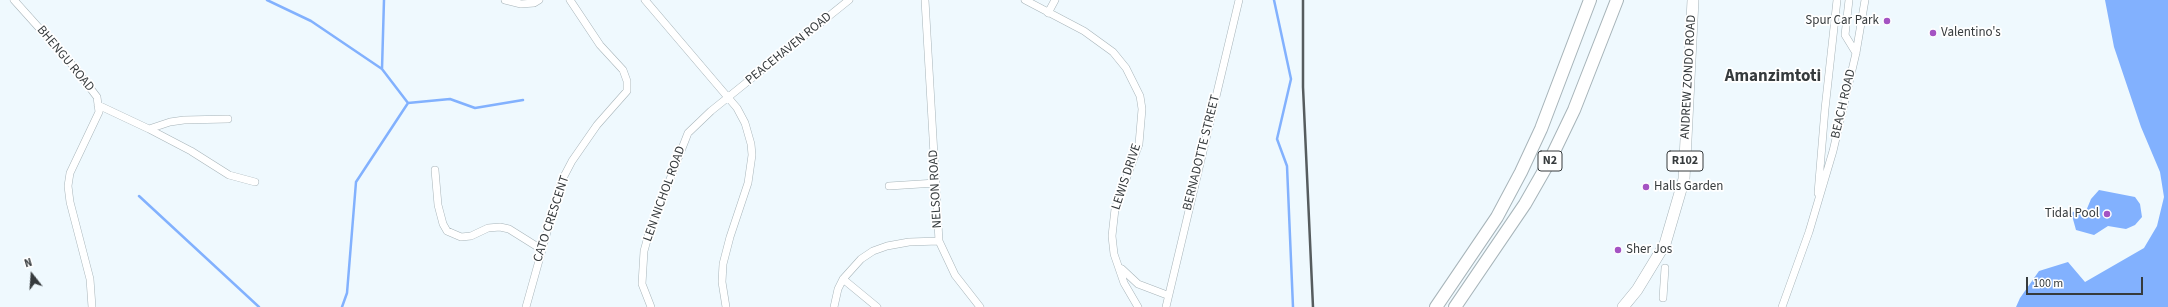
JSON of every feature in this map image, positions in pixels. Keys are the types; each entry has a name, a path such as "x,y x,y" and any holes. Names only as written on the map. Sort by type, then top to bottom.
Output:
{"highway":[{"name":"N2","path":"1436,307 1497,217 1521,172 1541,129 1590,0"},
{"name":"N2","path":"1455,307 1525,204 1549,162 1574,110 1617,0"}],"main road":[{"name":"ANDREW ZONDO ROAD","path":"1624,307 1637,290 1665,244 1684,179 1693,0"}],"street":[{"name":"BHENGU ROAD","path":"14,0 93,90 98,105 99,112 70,172 68,186 70,202 90,279 92,307"},
{"path":"505,0 521,4 534,3 539,0"},
{"name":"CATO CRESCENT","path":"526,307 561,182 569,166 597,126 627,91 627,81 623,70 600,45 570,0"},
{"path":"645,0 729,97 745,123 752,155 748,184 730,237 723,264 722,282 726,307"},
{"name":"PEACEHAVEN ROAD","path":"729,97 849,0"},
{"name":"NELSON ROAD","path":"834,307 838,289 844,279 861,259 873,251 887,246 909,242 939,241 926,0"},
{"name":"LEWIS DRIVE","path":"1025,0 1084,31 1113,52 1126,68 1140,96 1142,109 1139,144 1116,209 1112,236 1114,254 1120,267 1124,283 1138,307"},
{"path":"1048,13 1055,0"},
{"name":"BERNADOTTE STREET","path":"1166,307 1240,0"},
{"name":"BEACH ROAD","path":"1817,207 1821,149 1837,0"},
{"path":"1849,0 1845,35 1856,53"},
{"name":"BEACH ROAD","path":"1782,307 1817,207 1833,151 1856,53 1865,0"},
{"name":"LEN NICHOL ROAD","path":"651,307 642,284 642,269 649,233 688,133 711,111 729,97"},
{"path":"98,105 191,151 229,175 255,182"},
{"path":"149,129 170,122 184,120 228,119"},
{"path":"1821,149 1833,151"},
{"path":"436,170 438,205 443,224 447,231 461,238 472,236 488,228 500,227 509,229 541,249"},
{"path":"889,186 936,183"},
{"path":"939,241 955,275 980,307"},
{"name":"LEWIS DRIVE","path":"1120,267 1138,284 1168,295"},
{"path":"1663,298 1665,268"},
{"path":"844,279 877,307"}],"water":[{"path":"2105,0 2168,0 2168,307 2016,307 2020,298 2039,271 2068,262 2085,282 2144,248 2157,226 2164,197 2160,172 2141,127 2114,47"},
{"name":"Tidal Pool","path":"2099,190 2135,197 2140,204 2142,217 2135,225 2126,229 2108,226 2094,235 2076,230 2071,212 2086,211 2091,199"}],"waterway":[{"path":"267,0 311,21 382,69"},
{"path":"342,307 347,293 356,182 408,103 382,69 384,0"},
{"path":"1274,0 1291,79 1277,139 1287,166 1293,307"},
{"path":"408,103 450,99 475,108 523,100"},
{"path":"139,196 259,307"}],"railway":[{"path":"1303,0 1303,87 1313,307"}],"place":[{"name":"Spur Car Park","path":"1887,21"},
{"name":"Valentino's","path":"1933,33"},
{"name":"Halls Garden","path":"1646,187"},
{"name":"Tidal Pool","path":"2107,214"},
{"name":"Sher Jos","path":"1618,250"}],"district":[{"name":"Amanzimtoti","path":"1773,77"}]}
